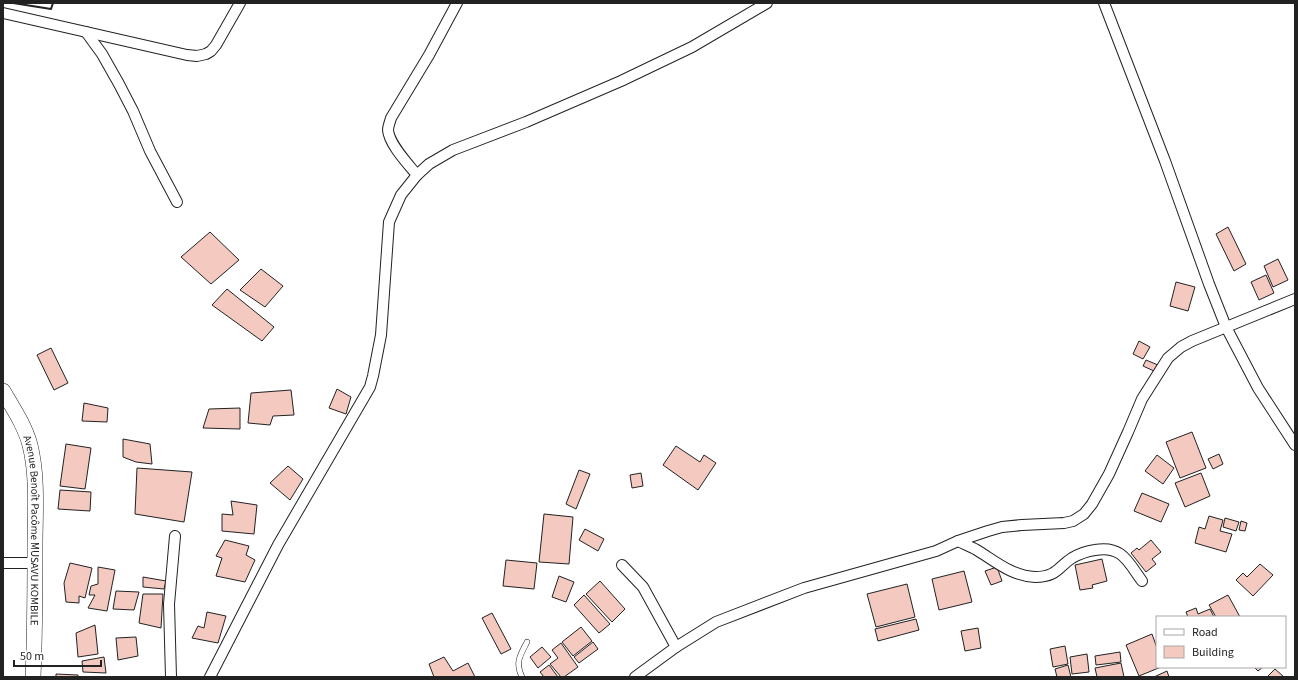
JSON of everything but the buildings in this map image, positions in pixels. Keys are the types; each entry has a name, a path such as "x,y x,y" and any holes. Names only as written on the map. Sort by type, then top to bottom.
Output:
{"main road":[{"name":"Avenue Benoît Pacôme MUSAVU KOMBILE","path":"3,390 22,426 30,445 31,452 35,492 33,677"}],"street":[{"path":"3,13 197,56 206,54 216,45 240,3"},
{"path":"417,174 389,137 388,129 391,118 429,56 457,3"},
{"path":"210,677 282,538 370,387 381,335 389,222 401,195 417,174 429,164 453,150 534,119 621,81 692,47 767,3"},
{"path":"1104,3 1165,161 1226,327 1258,388 1295,445"},
{"path":"86,32 102,54 119,84 133,111 150,152 177,202"},
{"path":"635,677 676,647 716,622 804,588 936,551 958,541 1002,527 1064,524 1073,521 1084,514 1092,504 1109,474 1142,399 1168,358 1181,347 1295,299"},
{"path":"171,677 169,604 175,536"},
{"path":"958,541 974,548 1002,567 1023,575 1035,577 1046,576 1055,572 1073,558 1084,553 1106,548 1112,549 1119,552 1125,558 1142,581"},
{"path":"3,563 35,562"},
{"path":"622,565 643,587 676,647"}],"lane":[{"path":"522,677 518,662 527,642"}],"wall":[{"path":"13,3 51,9 53,3"}]}
